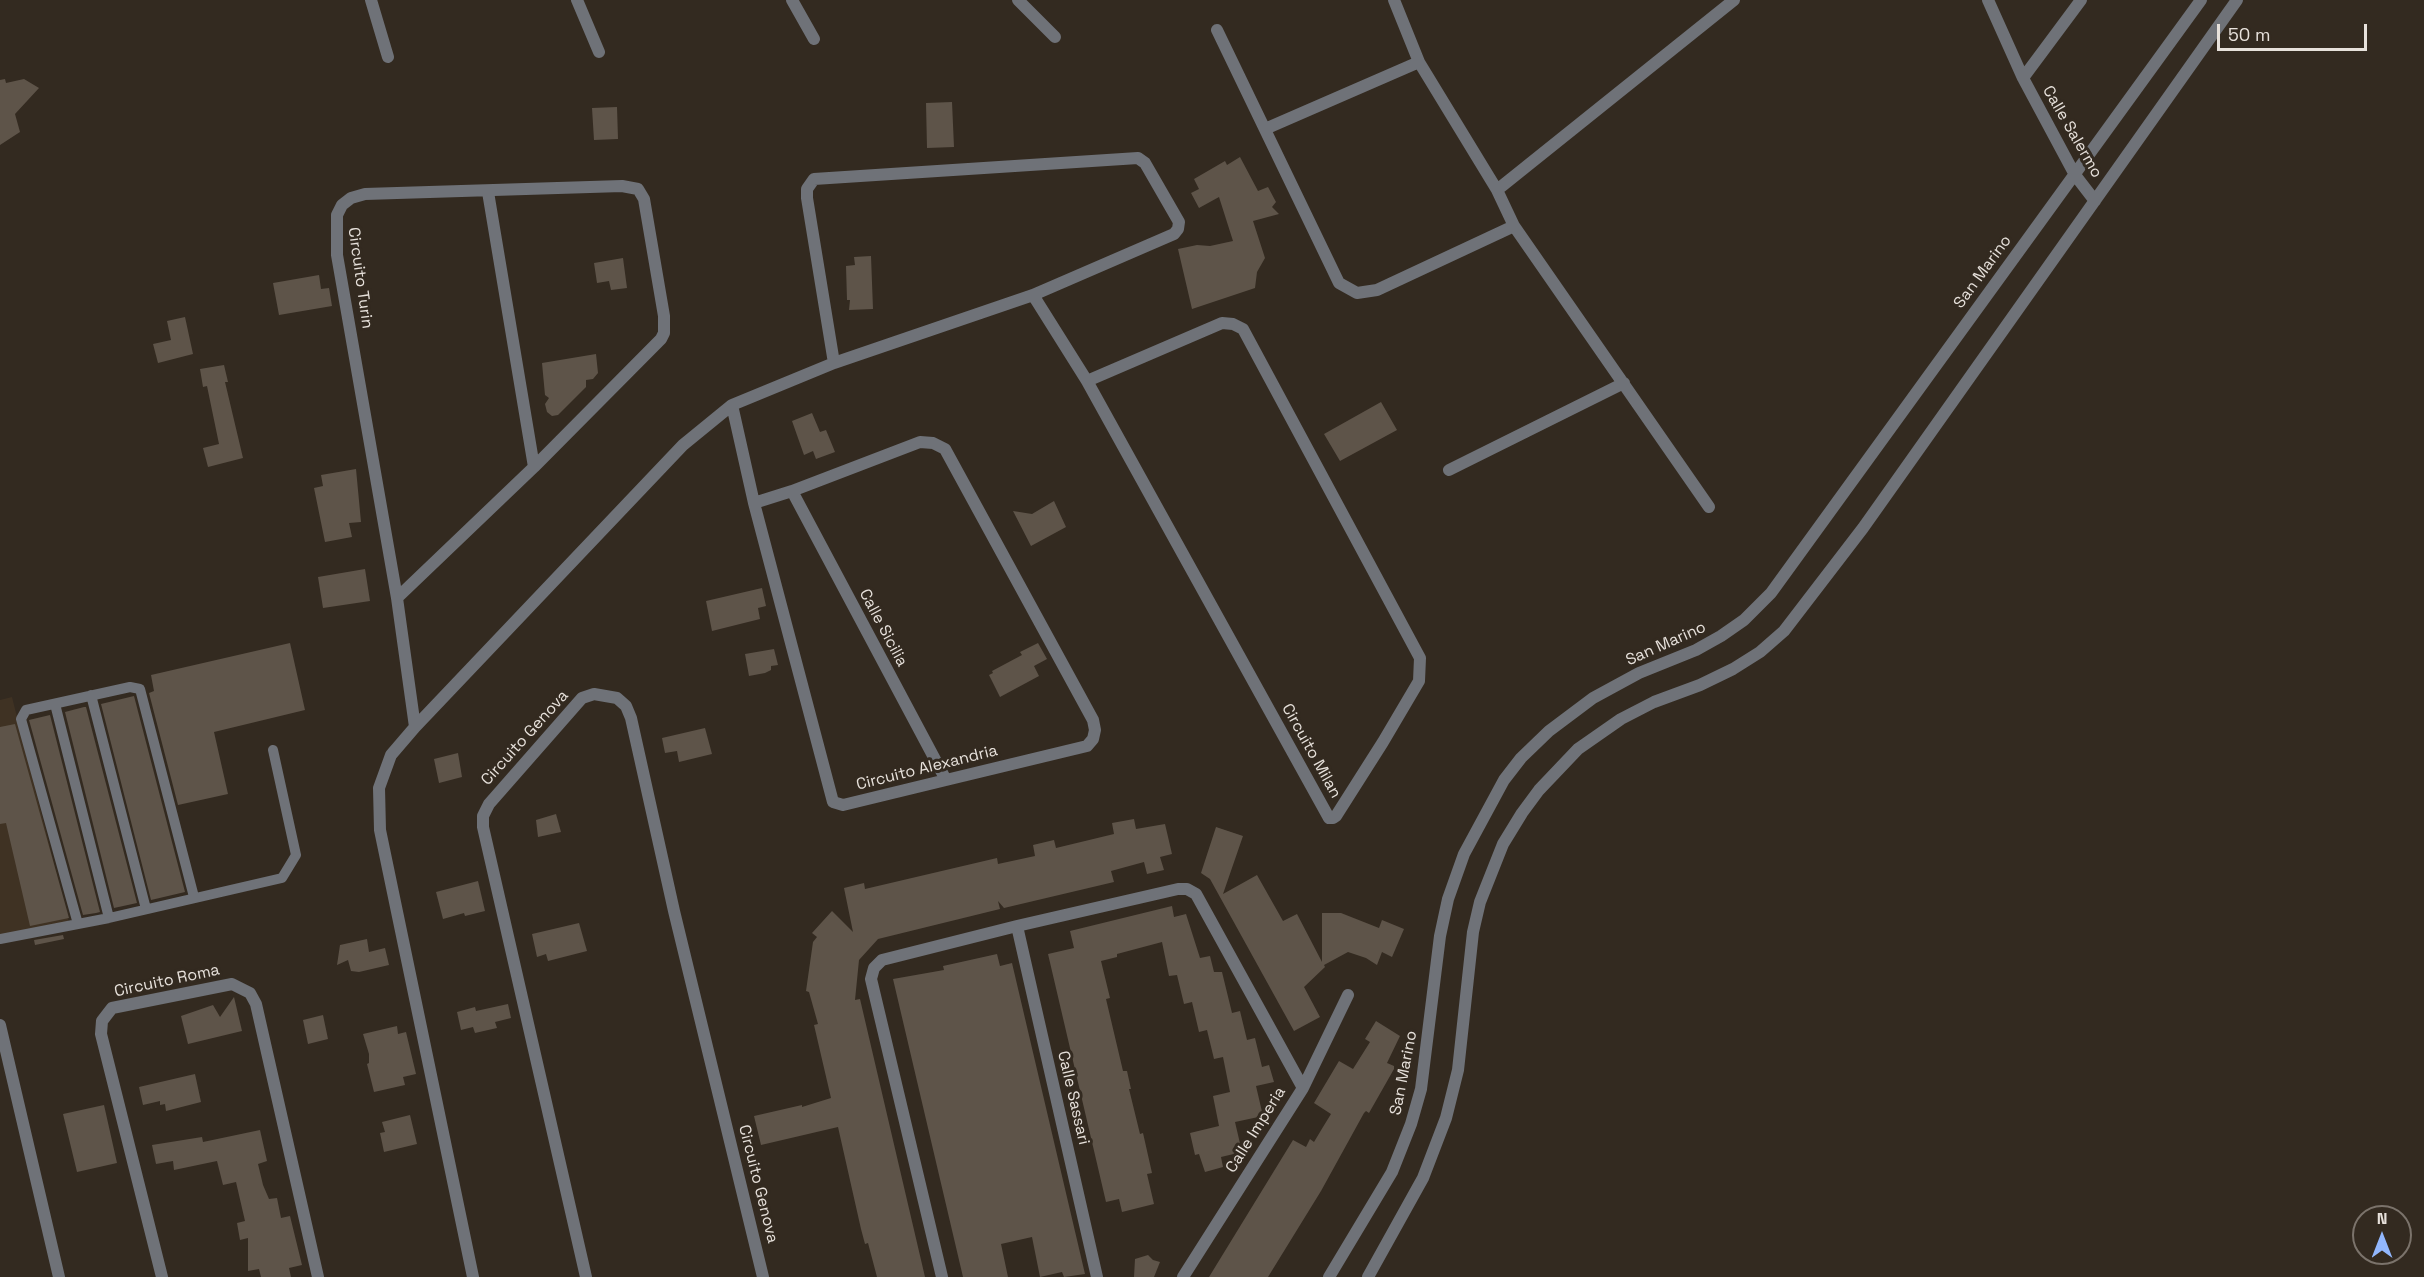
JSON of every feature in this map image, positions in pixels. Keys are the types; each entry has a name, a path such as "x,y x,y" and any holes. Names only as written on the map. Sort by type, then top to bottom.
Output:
{"street":[{"path":"371,0 388,57"},
{"path":"577,0 599,52"},
{"path":"792,0 814,39"},
{"path":"1018,0 1055,37"},
{"path":"1394,0 1419,62 1497,190 1514,226 1709,507"},
{"path":"1497,190 1734,0"},
{"name":"Calle Salermo","path":"1988,0 2023,78 2075,175 2095,201"},
{"name":"Calle Salermo","path":"2023,78 2081,0"},
{"name":"San Marino","path":"1329,1277 1392,1172 1411,1124 1421,1089 1440,936 1448,899 1464,854 1504,780 1521,758 1549,731 1593,698 1639,673 1696,650 1721,636 1744,620 1771,593 2201,0"},
{"path":"1368,1277 1423,1178 1446,1118 1458,1070 1473,932 1480,902 1503,844 1522,813 1539,790 1578,749 1621,719 1654,702 1700,685 1733,669 1760,652 1784,631 1863,528 2237,0"},
{"path":"1217,30 1339,283 1357,293 1377,290 1514,226"},
{"path":"1265,129 1419,62"},
{"path":"473,1277 380,830 379,788 392,755 415,727 683,445 732,405 834,363 1033,295 1174,234 1179,222 1145,163 1138,158 820,177 810,183 807,198 834,363"},
{"name":"Circuito Turin","path":"415,727 397,598 337,255 337,215 342,205 351,198 365,194 488,192 622,186 638,189 644,199 664,316 664,333 657,345 534,467"},
{"path":"397,598 534,467 488,192"},
{"name":"Circuito Milan","path":"1033,295 1087,381 1329,818 1333,818 1383,742 1419,681 1420,658 1243,330 1233,324 1222,323 1087,381"},
{"path":"1449,470 1624,383"},
{"name":"Circuito Alexandria","path":"732,405 754,503 833,802 843,805 1087,746 1093,740 1095,730 1093,720 945,449 933,443 920,442 792,491"},
{"path":"754,503 792,491"},
{"name":"Calle Sicilia","path":"792,491 946,780"},
{"name":"Circuito Genova","path":"586,1277 483,826 483,816 489,804 582,698 594,694 617,698 626,706 631,718 677,922 764,1277"},
{"path":"942,1277 871,979 874,968 882,960 1017,926 1178,889 1187,889 1196,894 1303,1088"},
{"name":"Calle Sassari","path":"1017,926 1097,1277"},
{"name":"Circuito Roma","path":"162,1277 101,1034 102,1021 112,1008 232,984 250,993 256,1004 318,1277"},
{"name":"Calle Imperia","path":"1183,1277 1303,1088 1348,995"},
{"path":"0,1025 59,1277"}],"lane":[{"path":"78,924 21,719 26,710 130,687 140,689 195,897"},
{"path":"91,695 146,909"},
{"path":"55,704 109,918"},
{"path":"0,939 109,918 282,878 296,855 273,750"}],"shaded area":[{"path":"12,697 69,923 0,935 0,700"}],"building":[{"path":"5,79 6,83 24,79 39,88 15,114 20,132 0,145 0,80"},
{"path":"952,102 954,147 927,148 926,103"},
{"path":"617,107 618,139 594,140 592,108"},
{"path":"1240,157 1258,191 1268,187 1276,202 1272,207 1279,214 1253,221 1265,258 1257,272 1255,288 1192,309 1178,249 1233,241 1219,197 1199,208 1191,193 1199,189 1194,179 1225,161 1227,165"},
{"path":"871,256 873,309 849,310 846,266 855,265 854,257"},
{"path":"623,258 627,288 611,290 609,281 597,283 594,263"},
{"path":"319,275 321,289 329,288 332,306 279,315 273,283"},
{"path":"185,317 193,354 158,363 153,344 171,340 167,321"},
{"path":"596,354 598,373 593,379 586,380 586,387 558,415 552,416 547,412 545,404 549,398 545,395 542,363"},
{"path":"224,365 228,382 225,382 243,458 208,467 203,448 219,444 207,386 203,387 200,369"},
{"path":"1381,402 1397,430 1340,461 1324,434"},
{"path":"812,413 820,432 826,430 835,452 816,459 813,451 804,455 792,421"},
{"path":"356,469 361,522 349,523 352,537 325,542 314,488 323,486 321,475"},
{"path":"1054,501 1066,527 1031,546 1013,511 1032,514"},
{"path":"365,569 370,601 323,608 318,577"},
{"path":"762,588 766,606 758,608 760,619 712,631 706,601"},
{"path":"290,643 305,710 214,732 228,794 178,805 149,693 154,691 151,675"},
{"path":"1038,643 1047,659 1034,666 1039,676 1000,697 989,675 993,673 992,671 1022,655 1020,652"},
{"path":"774,649 778,665 771,666 771,670 765,673 749,676 745,654"},
{"path":"134,696 185,892 151,900 101,704"},
{"path":"86,707 137,903 114,908 65,712"},
{"path":"50,715 100,912 96,913 83,915 29,720"},
{"path":"15,724 69,918 30,926 6,823 0,824 0,727"},
{"path":"705,728 712,754 679,762 677,751 665,753 662,738"},
{"path":"458,753 462,777 439,783 434,759"},
{"path":"556,814 561,832 538,837 536,820"},
{"path":"1134,819 1136,829 1165,824 1172,854 1160,857 1164,870 1147,874 1144,862 1111,871 1114,882 1004,908 998,901 1000,909 878,939 859,960 855,1000 860,999 925,1277 877,1277 868,1243 865,1244 861,1229 838,1127 761,1145 754,1116 802,1105 802,1107 831,1098 814,1025 818,1024 809,992 806,991 813,942 817,937 812,933 832,911 853,932 844,888 864,883 865,889 997,858 998,864 1035,856 1033,845 1054,840 1056,848 1114,834 1112,823"},
{"path":"1216,827 1243,836 1223,894 1257,875 1283,921 1297,914 1322,962 1322,913 1341,913 1379,928 1382,920 1404,929 1392,957 1382,952 1377,965 1366,958 1348,952 1324,965 1325,967 1304,987 1320,1017 1294,1031 1210,879 1201,873"},
{"path":"478,881 485,911 465,916 464,913 443,919 436,892"},
{"path":"1172,906 1174,917 1186,914 1200,958 1210,956 1214,972 1222,972 1232,1013 1240,1011 1247,1040 1255,1038 1262,1067 1269,1065 1274,1082 1256,1086 1263,1116 1235,1122 1242,1152 1221,1157 1223,1167 1205,1172 1199,1154 1195,1155 1190,1133 1219,1126 1213,1096 1230,1092 1223,1057 1214,1059 1207,1030 1199,1032 1192,1002 1184,1004 1177,975 1169,976 1162,942 1117,954 1117,957 1101,961 1110,998 1106,999 1123,1071 1127,1071 1140,1134 1143,1133 1152,1173 1147,1174 1154,1204 1122,1212 1119,1199 1106,1202 1048,954 1074,948 1070,931"},
{"path":"579,923 587,951 548,961 546,954 537,957 532,934"},
{"path":"63,935 64,939 35,945 34,940"},
{"path":"367,939 369,952 385,948 389,965 359,972 351,971 348,960 337,965 340,945"},
{"path":"997,954 1000,966 1012,963 1085,1274 1064,1277 1062,1272 1040,1277 1032,1237 1001,1244 1008,1277 963,1277 893,979 944,970 943,966"},
{"path":"234,997 242,1031 188,1044 181,1016 213,1005 220,1017"},
{"path":"508,1004 511,1018 495,1022 497,1028 475,1033 473,1027 461,1030 457,1012 475,1007 476,1011"},
{"path":"323,1015 328,1039 308,1044 303,1020"},
{"path":"1376,1021 1400,1036 1387,1063 1394,1066 1394,1069 1369,1113 1366,1111 1364,1113 1321,1191 1268,1277 1209,1277 1293,1140 1306,1147 1310,1139 1314,1142 1331,1114 1314,1103 1339,1061 1353,1069 1370,1042 1365,1039"},
{"path":"397,1026 398,1034 406,1032 416,1074 403,1077 405,1085 374,1092 367,1064 369,1054 363,1034"},
{"path":"195,1074 201,1102 166,1111 165,1104 160,1105 160,1101 143,1105 139,1087"},
{"path":"104,1105 117,1163 77,1172 63,1114"},
{"path":"410,1115 417,1144 384,1152 380,1133 385,1132 382,1122"},
{"path":"260,1130 267,1161 258,1164 263,1185 269,1199 277,1198 281,1218 290,1216 302,1265 289,1268 291,1277 261,1277 259,1269 248,1271 248,1238 240,1240 237,1223 245,1221 236,1182 223,1185 217,1161 174,1170 173,1161 156,1164 152,1145 202,1137 203,1142"},
{"path":"1148,1255 1160,1262 1154,1277 1134,1277 1135,1259"}]}
